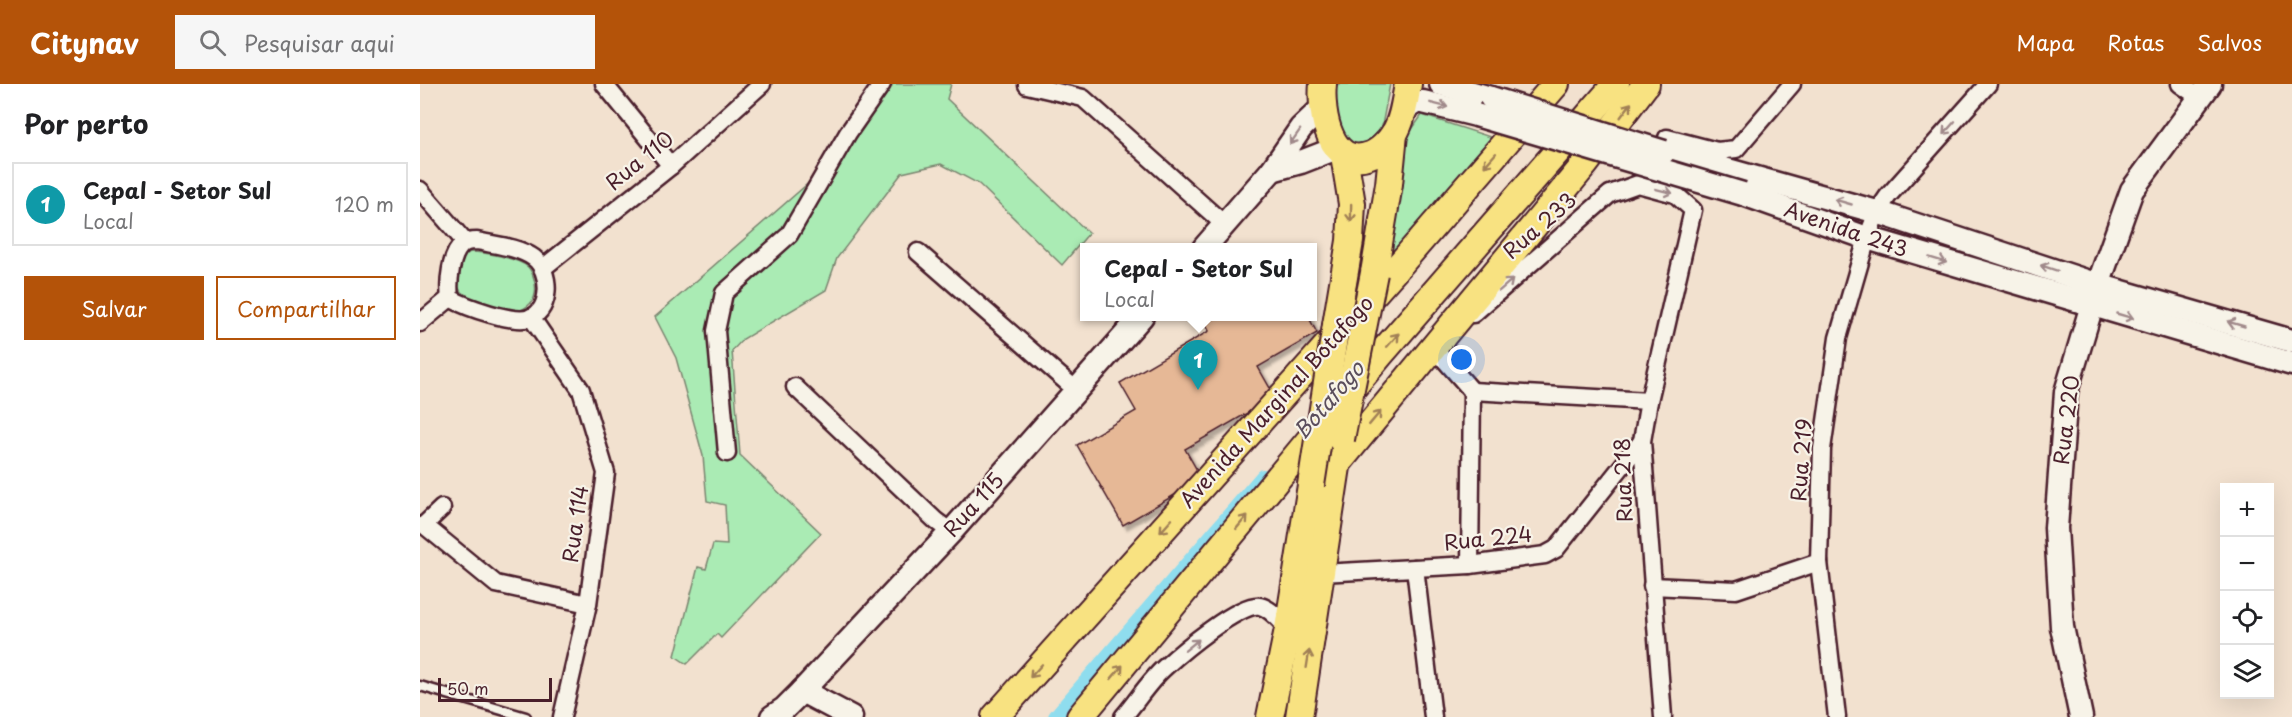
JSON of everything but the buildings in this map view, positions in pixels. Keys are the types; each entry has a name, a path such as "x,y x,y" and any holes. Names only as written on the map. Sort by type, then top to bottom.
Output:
{"main road":[{"path":"1299,717 1339,451 1374,273 1398,122 1408,84"},
{"name":"Avenida 243","path":"1442,84 1665,145 2098,285 2292,341"},
{"name":"Avenida Marginal Botafogo","path":"995,717 1402,262 1556,84"},
{"path":"1080,717 1380,355 1616,84"},
{"path":"1339,451 1430,351 1586,162 1646,84"},
{"name":"Rua 220","path":"2081,717 2062,627 2056,528 2066,392 2098,285 2132,190 2205,91"},
{"path":"1209,243 1272,170 1323,96"},
{"path":"1270,717 1288,629 1311,492 1350,240 1352,204 1341,152 1328,130 1323,96"},
{"name":"Avenida 243","path":"1398,122 1416,102 1476,115 1743,194 1866,238 2292,364"},
{"path":"1272,170 1341,152 1362,158 1373,154 1398,122"},
{"name":"Rua 115","path":"785,714 802,691 951,532 1138,321"},
{"path":"1311,492 1311,557 1313,569 1321,573"},
{"path":"802,691 851,717"}],"street":[{"path":"604,84 671,166"},
{"name":"Rua 110","path":"543,268 671,166 762,84"},
{"path":"727,453 716,331 724,293 789,235 848,133 882,84"},
{"path":"1665,145 1717,151 1736,149 1792,84"},
{"name":"Rua 219","path":"1838,717 1819,562 1822,449 1838,338 1866,238 1877,212 1888,196 1988,84"},
{"path":"2180,84 2205,91"},
{"path":"1027,85 1083,99 1225,225"},
{"name":"Rua 233","path":"1430,351 1610,195 1638,184 1675,194 1693,210"},
{"path":"420,190 465,242"},
{"name":"Rua 218","path":"1663,717 1642,441 1648,401 1693,210"},
{"path":"477,241 514,249 534,258 543,268 546,279 546,296 539,310 531,317 519,320 464,306 450,298 449,285 456,251 465,242 477,241"},
{"path":"918,252 1076,390"},
{"path":"420,323 450,298"},
{"name":"Rua 114","path":"531,317 581,390 606,473 588,604 562,717"},
{"path":"1430,351 1444,359 1472,390 1470,565"},
{"path":"795,387 936,521 951,532"},
{"path":"1472,390 1648,401"},
{"name":"Rua 224","path":"1321,573 1470,565 1545,555 1556,549 1642,441"},
{"path":"442,508 424,525 496,584 588,604"},
{"path":"1652,586 1736,590 1819,562"},
{"path":"1415,568 1433,717"},
{"path":"1123,717 1163,668 1241,609 1260,606 1273,612 1288,629"}],"lane":[{"path":"420,686 526,717"}],"green space":[{"path":"871,84 951,84 947,99 1089,233 1062,265 979,184 941,164 902,173 837,258 826,290 743,339 732,351 740,455 821,533 721,638 717,634 687,664 675,656 698,567 706,569 713,544 727,545 725,505 707,501 703,456 676,358 655,317 821,172"},
{"path":"1336,84 1390,84 1380,136 1366,149 1345,145 1331,101"},
{"path":"1422,115 1506,142 1387,274 1408,135"},
{"path":"470,252 500,256 528,267 535,284 535,295 530,304 513,314 463,296 457,284 461,258"}],"waterway":[{"name":"Botafogo","path":"1056,717 1263,477"}],"place":[{"name":"Cepal - Setor Sul","path":"1198,390"}]}
